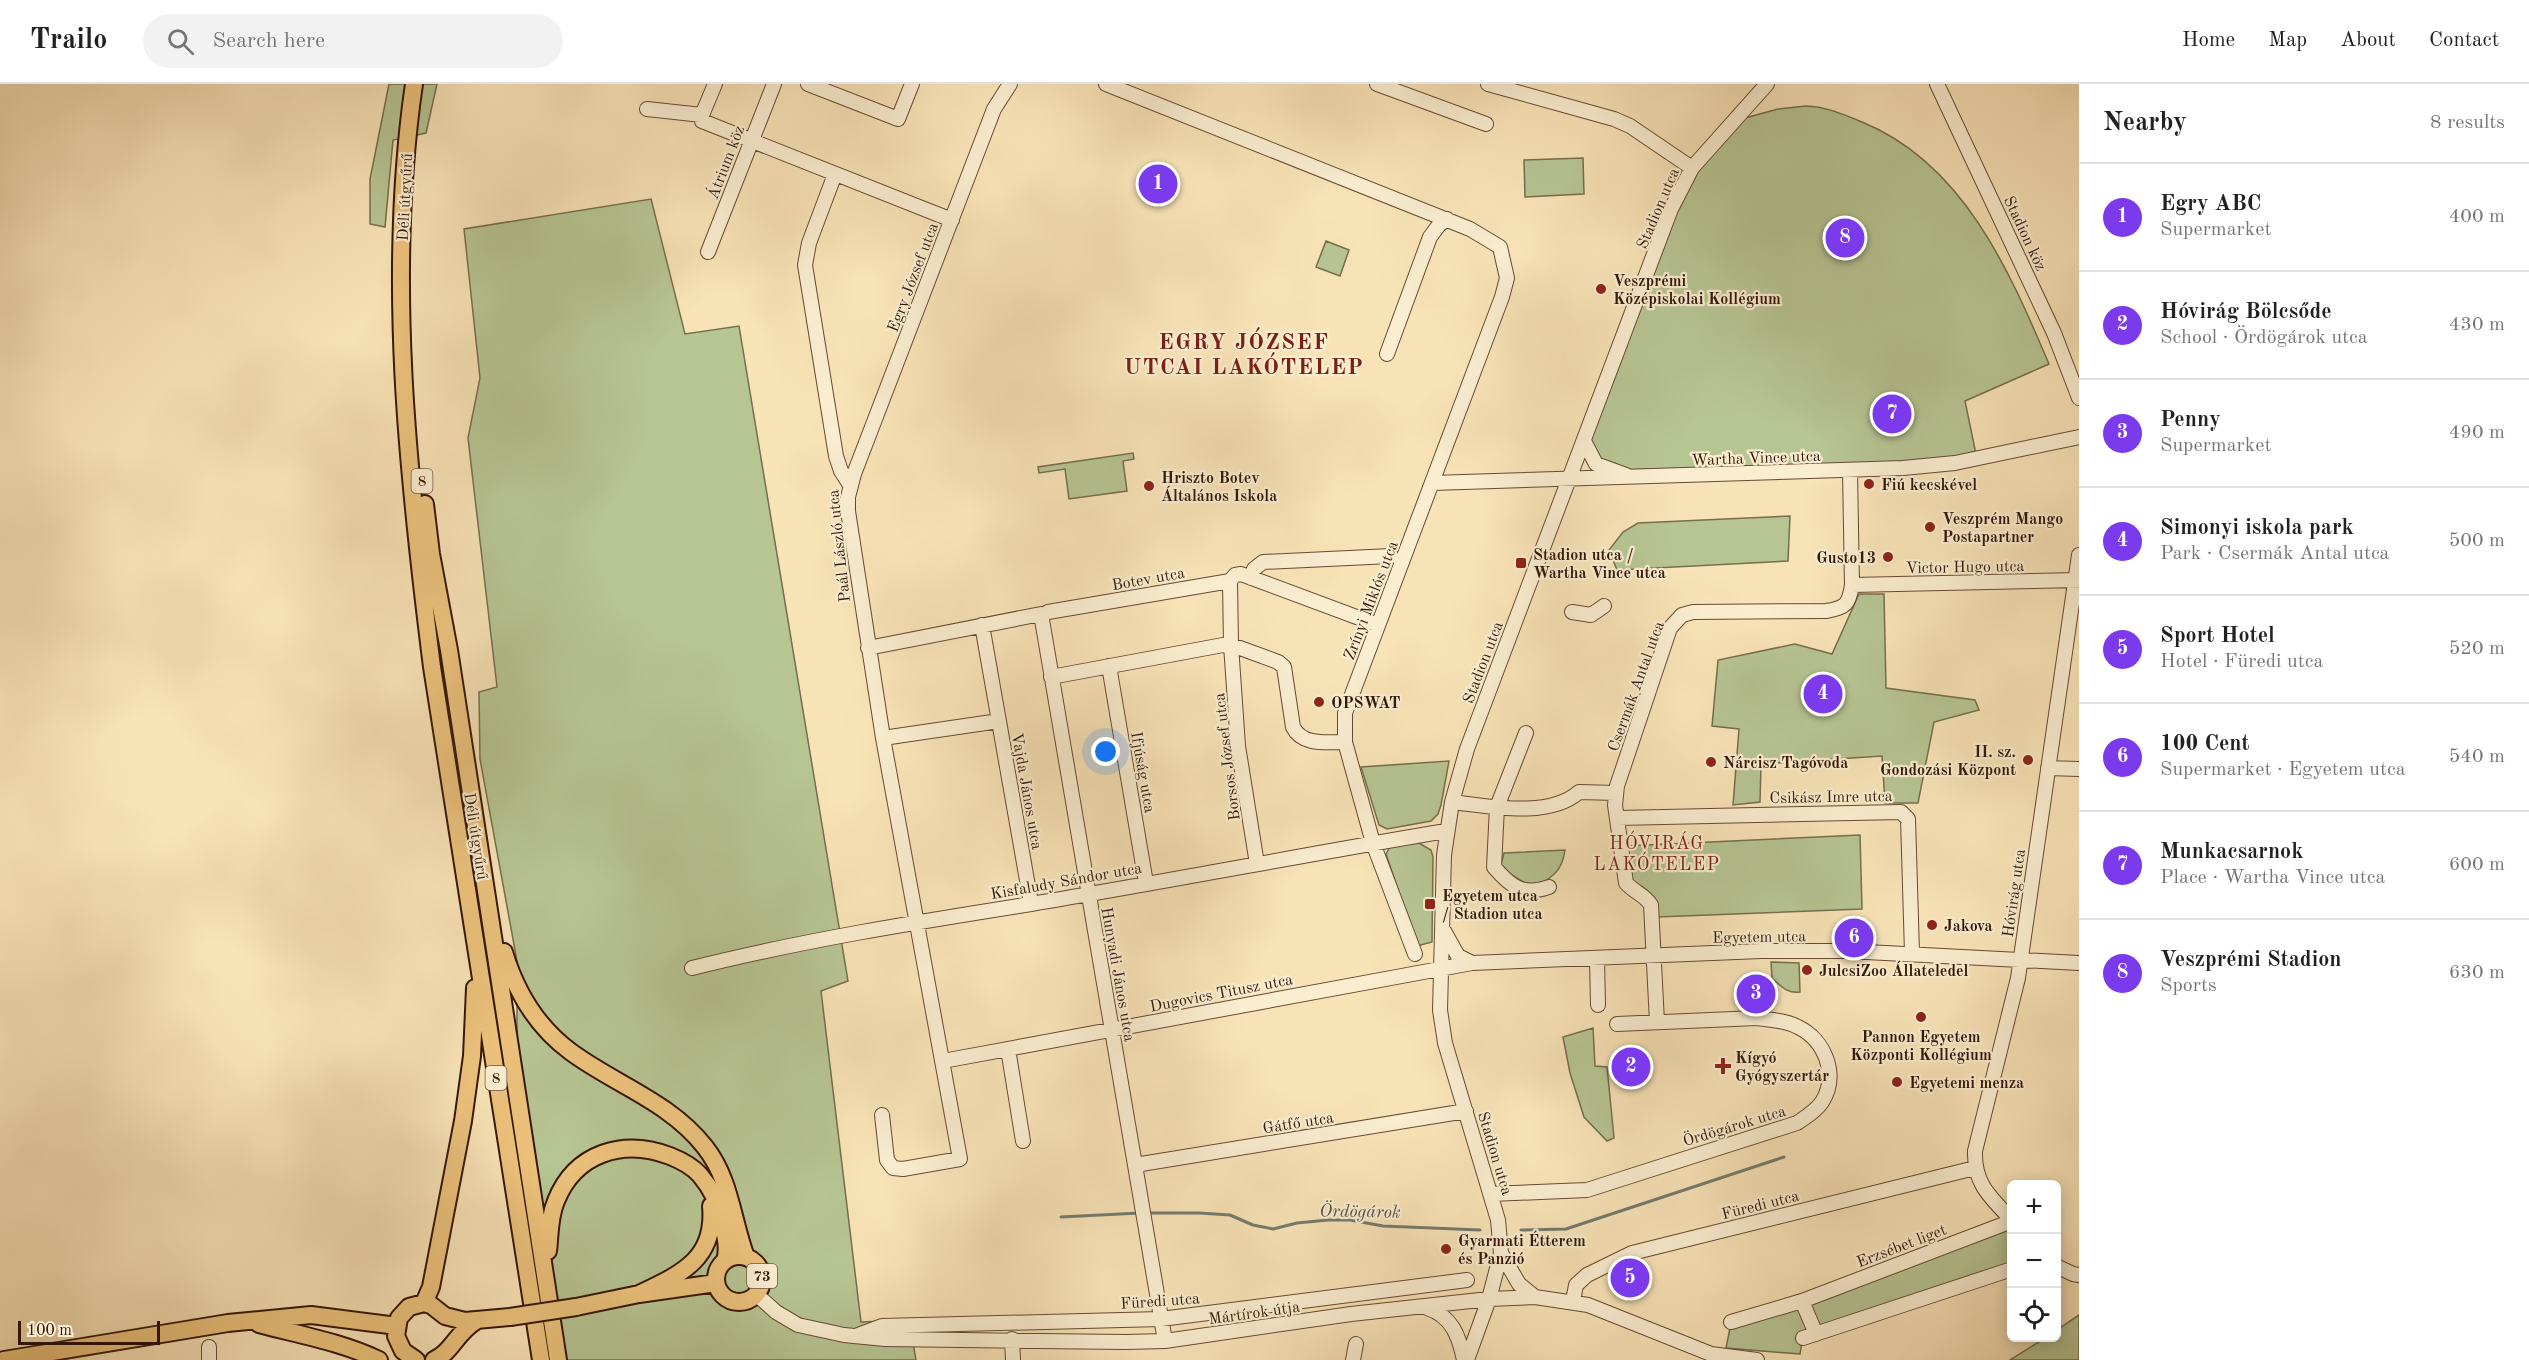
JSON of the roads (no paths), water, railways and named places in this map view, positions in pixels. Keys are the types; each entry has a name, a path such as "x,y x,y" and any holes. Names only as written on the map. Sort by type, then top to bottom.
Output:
{"main road":[{"name":"Déli útgyűrű","path":"414,84 404,171 402,310 411,474 421,584 541,1360"},
{"name":"Déli útgyűrű","path":"402,310 431,554 449,650 558,1360"},
{"path":"489,909 510,974 531,1011 552,1036 572,1053 671,1113 704,1146 726,1184 746,1257"},
{"path":"424,1303 431,1287 463,1121 472,1056 476,949"},
{"path":"547,1288 550,1227 556,1201 573,1173 582,1165 615,1149 646,1149 659,1152 684,1163 699,1174 707,1184 721,1214 727,1252 725,1261"},
{"path":"639,1294 678,1276 703,1251 712,1225 707,1184"},
{"name":"73","path":"746,1257 757,1265 762,1276 762,1283 756,1294 746,1301 733,1302 722,1295 716,1283 718,1271 725,1261 746,1257"},
{"path":"416,1360 409,1356 398,1343 397,1326 409,1307 424,1303 431,1305 445,1316 476,1321 576,1307 639,1294 716,1283"},
{"path":"4,1360 217,1325 311,1315 397,1326"},
{"path":"437,1360 448,1352 459,1334 476,1321"},
{"path":"249,1322 325,1340 379,1360"}],"street":[{"path":"702,118 715,84"},
{"name":"Átrium köz","path":"708,252 774,84"},
{"path":"808,84 898,119 912,84"},
{"name":"Egry József utca","path":"850,485 994,109 1010,84"},
{"path":"1106,84 1447,219"},
{"path":"1377,84 1486,124"},
{"path":"1488,84 1614,119 1630,126 1692,168"},
{"name":"Stadion utca","path":"1465,1360 1489,1299 1501,1253 1498,1220 1442,1031 1440,968 1443,855 1452,802 1467,748 1671,209 1692,168 1767,84"},
{"name":"Stadion köz","path":"1937,84 2054,333 2079,398"},
{"path":"647,109 702,118 751,141 952,220"},
{"name":"Paál László utca","path":"836,174 809,243 805,265 836,456 841,471 850,485 848,511 868,648 917,921"},
{"path":"1387,354 1430,237 1447,219"},
{"name":"Zrínyi Miklós utca","path":"1415,954 1373,843 1345,742 1344,724 1348,702 1502,297 1507,278 1500,248 1487,238 1447,219"},
{"name":"Wartha Vince utca","path":"1432,483 1850,471 1954,463 2079,437"},
{"path":"1584,441 1596,464 1631,478"},
{"path":"1850,471 1852,585"},
{"name":"Hóvirág utca","path":"1975,1167 1976,1151 2018,978 2079,555"},
{"name":"Botev utca","path":"1251,578 1254,569 1263,562 1390,556"},
{"name":"Botev utca","path":"868,648 1045,613 1230,581 1235,575 1241,574 1378,625"},
{"name":"Victor Hugo utca","path":"1852,585 2077,580"},
{"name":"Borsos József utca","path":"1230,581 1231,645 1238,746 1257,864"},
{"name":"Csermák Antal utca","path":"1657,1022 1651,905 1647,898 1633,891 1626,883 1616,793 1670,628 1682,615 1693,612 1839,609 1850,600 1852,585"},
{"path":"1572,612 1591,615 1604,606"},
{"name":"Hunyadi János utca","path":"1045,613 1052,677 1165,1341"},
{"name":"Vajda János utca","path":"982,625 1031,903"},
{"path":"1052,677 1231,645 1278,662 1284,667 1293,727 1299,735 1311,741 1345,742"},
{"name":"Ifjúság utca","path":"1109,666 1146,883"},
{"name":"Vajda János utca","path":"883,738 999,721"},
{"path":"1526,732 1497,807 1494,867 1509,885 1535,892 1549,887"},
{"path":"2048,768 2079,770"},
{"path":"1452,802 1515,810 1571,799 1579,792 1616,793"},
{"name":"Csikász Imre utca","path":"1617,818 1901,812 1908,819 1912,953"},
{"name":"Kisfaludy Sándor utca","path":"692,968 787,946 917,921 1446,831"},
{"path":"882,1115 887,1160 893,1168 903,1170 960,1159 917,921"},
{"path":"1442,925 1452,949 1458,956 1473,963"},
{"name":"Egyetem utca","path":"1440,968 1473,963 1778,951 1912,953 2079,963"},
{"path":"1597,959 1598,1005"},
{"name":"Dugovics Titusz utca","path":"944,1061 1440,968"},
{"name":"Ördögárok utca","path":"1491,1194 1587,1190 1797,1123 1818,1107 1827,1088 1827,1060 1818,1042 1797,1026 1779,1020 1756,1018 1617,1024"},
{"path":"1008,1049 1023,1141"},
{"name":"Gátfő utca","path":"1135,1165 1466,1111"},
{"path":"1975,1167 1985,1191 2007,1215"},
{"name":"Füredi utca","path":"1573,1301 1576,1285 1587,1275 1632,1253 1975,1167"},
{"name":"Erzsébet liget","path":"1731,1322 1802,1301 2007,1223"},
{"path":"1501,1253 1519,1284 1535,1297"},
{"path":"2061,1268 2079,1275"},
{"path":"1802,1301 1809,1336 2007,1271"},
{"name":"Füredi utca","path":"855,1336 882,1326 1161,1318 1467,1280"},
{"name":"Mártírok útja","path":"756,1294 776,1312 798,1324 814,1330 855,1336 885,1339 1126,1342 1165,1341 1351,1314 1489,1299 1535,1297 1573,1301 1602,1309 1684,1345 1711,1354 1757,1360"},
{"path":"1425,1307 1439,1312 1450,1322 1456,1331 1465,1360"},
{"path":"1012,1339 1013,1360"},
{"path":"1353,1360 1356,1344"}],"waterway":[{"name":"Ördögárok","path":"1521,1230 1566,1229 1784,1157"},
{"name":"Ördögárok","path":"1061,1217 1140,1213"},
{"name":"Ördögárok","path":"1146,1213 1230,1215 1253,1225 1273,1229 1297,1223 1350,1220 1383,1226 1480,1230"}],"place":[{"name":"Egry ABC","path":"1158,184"},
{"name":"Veszprémi Stadion","path":"1845,238"},
{"name":"Veszprémi Középiskolai Kollégium","path":"1601,289"},
{"name":"Munkacsarnok","path":"1892,414"},
{"name":"Fiú kecskével","path":"1869,484"},
{"name":"Hriszto Botev Általános Iskola","path":"1149,486"},
{"name":"Veszprém Mango Postapartner","path":"1930,527"},
{"name":"Gusto13","path":"1888,557"},
{"name":"Stadion utca / Wartha Vince utca","path":"1521,563"},
{"name":"Simonyi iskola park","path":"1823,694"},
{"name":"OPSWAT","path":"1319,702"},
{"name":"II. sz. Gondozási Központ","path":"2028,760"},
{"name":"Nárcisz Tagóvoda","path":"1711,762"},
{"name":"Egyetem utca / Stadion utca","path":"1430,904"},
{"name":"Jakova","path":"1932,925"},
{"name":"100 Cent","path":"1854,938"},
{"name":"JulcsiZoo Állateledel","path":"1807,970"},
{"name":"Penny","path":"1756,994"},
{"name":"Pannon Egyetem Központi Kollégium","path":"1921,1017"},
{"name":"Kígyó Gyógyszertár","path":"1723,1066"},
{"name":"Hóvirág Bölcsőde","path":"1631,1067"},
{"name":"Egyetemi menza","path":"1897,1082"},
{"name":"Gyarmati Étterem és Panzió","path":"1446,1249"},
{"name":"Sport Hotel","path":"1630,1278"}],"district":[{"name":"EGRY JÓZSEF UTCAI LAKÓTELEP","path":"1244,354"},
{"name":"HÓVIRÁG LAKÓTELEP","path":"1657,853"}]}
